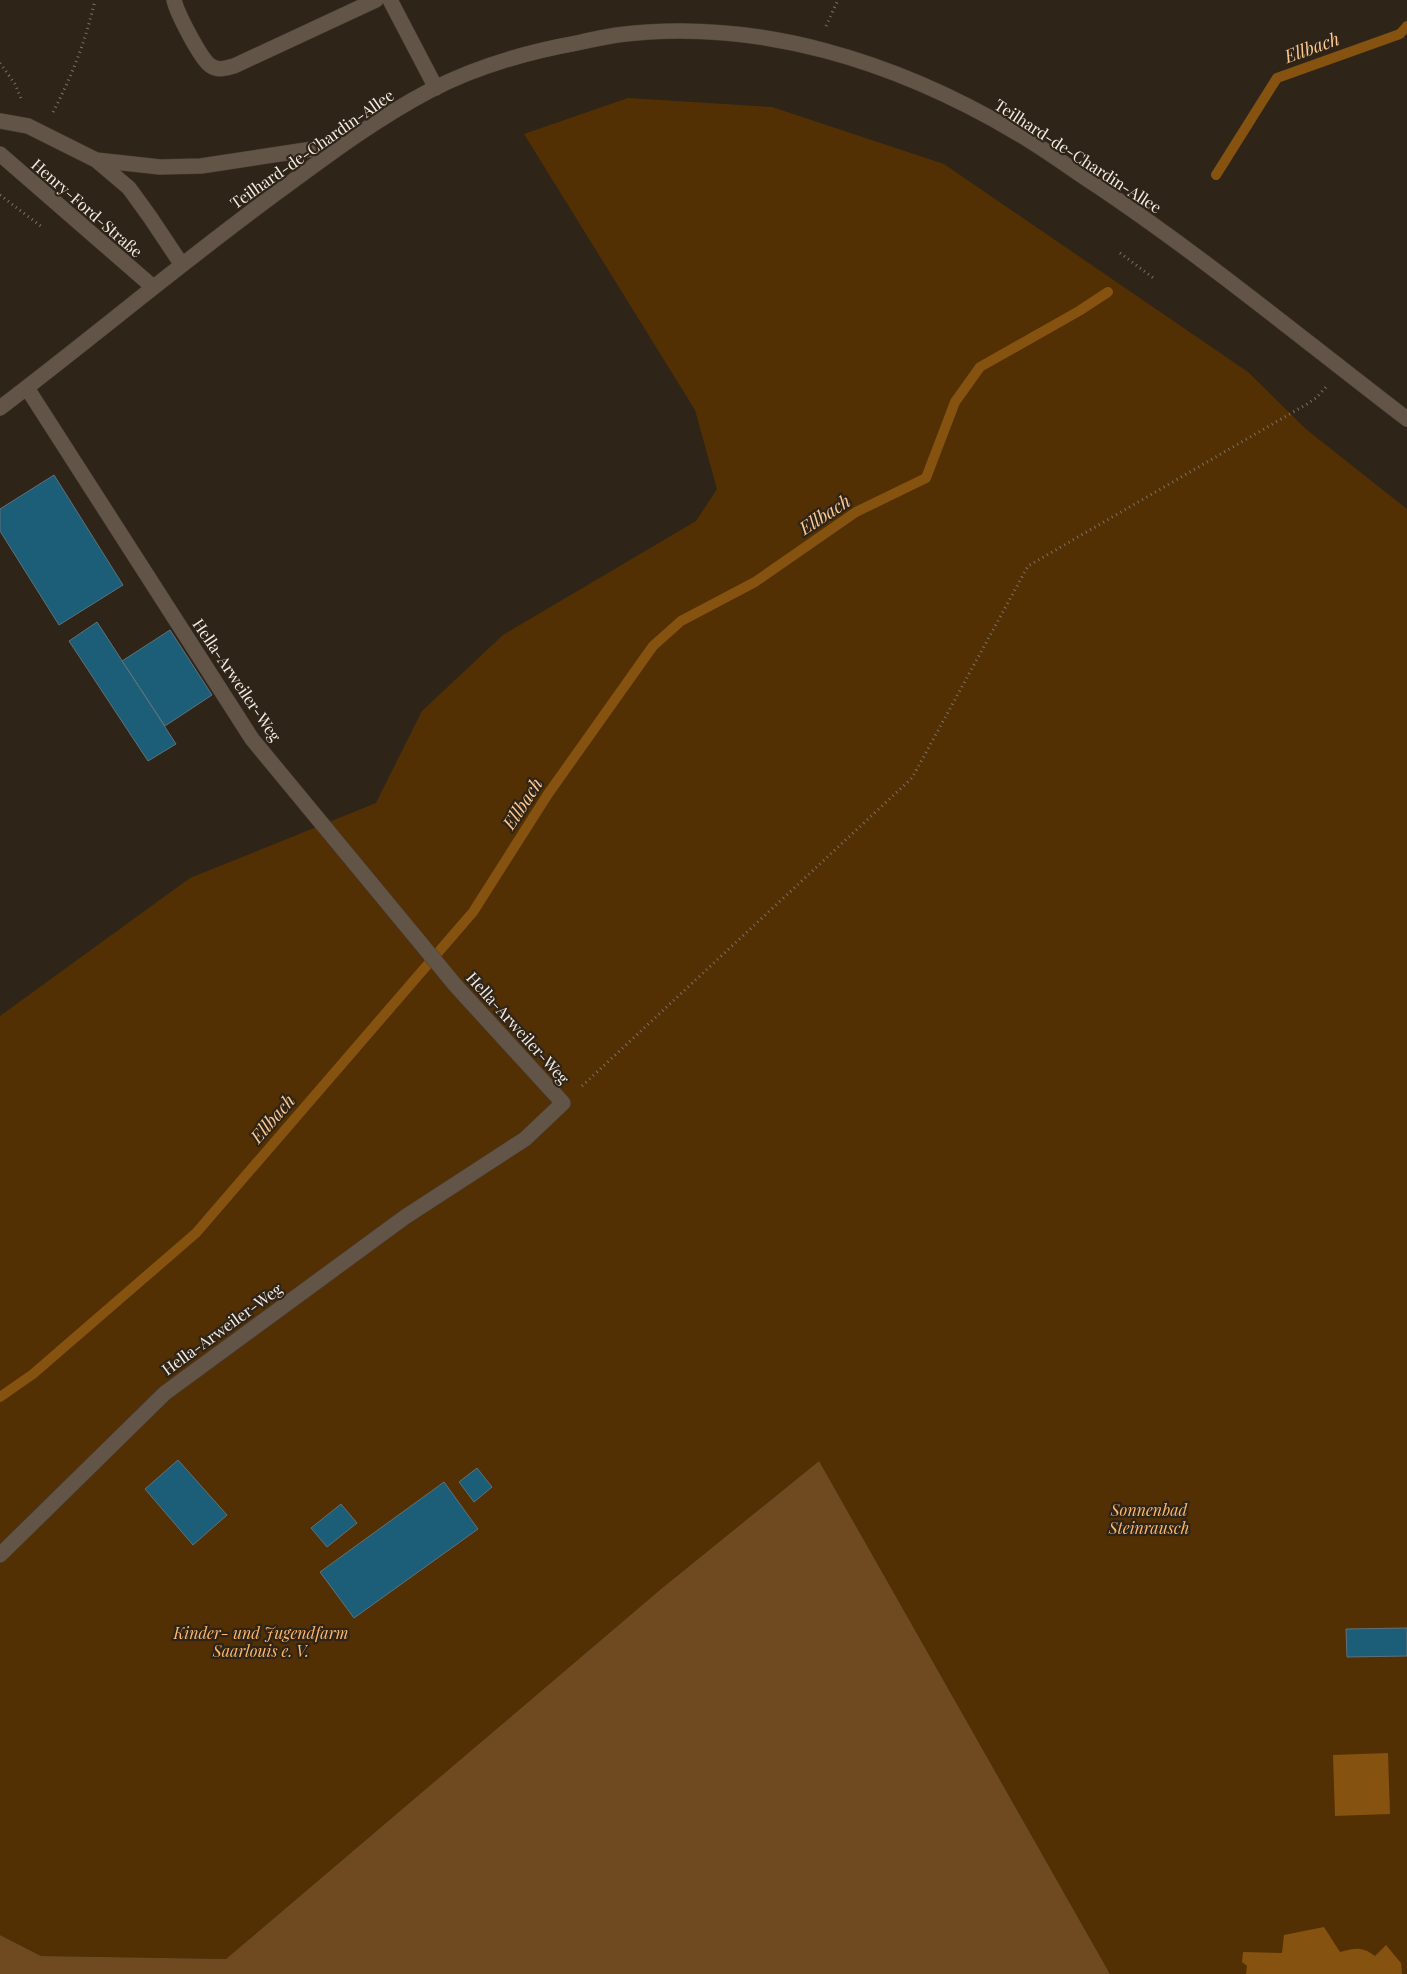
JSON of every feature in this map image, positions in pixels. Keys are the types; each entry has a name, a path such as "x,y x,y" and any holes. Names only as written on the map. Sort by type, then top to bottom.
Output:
{"street":[{"path":"174,0 202,57 212,67 225,69 376,0"},
{"path":"390,0 436,88"},
{"name":"Teilhard-de-Chardin-Allee","path":"0,408 182,265 343,144 385,116 436,88 489,66 543,49 617,35 686,31 752,36 806,45 875,65 940,92 1018,133 1124,204 1212,267 1407,419"},
{"name":"Henry-Ford-Straße","path":"0,121 28,126 96,160 129,188 182,265"},
{"path":"96,160 160,167 201,166 343,144"},
{"name":"Henry-Ford-Straße","path":"0,154 153,287"},
{"name":"Hella-Arweiler-Weg","path":"0,1555 165,1393 405,1217 524,1139 563,1103 456,986 406,923 252,739 26,388"}],"path":[{"path":"42,132 71,78 89,26 95,0"},
{"path":"0,63 18,91 28,126"},
{"path":"1120,253 1156,280"},
{"path":"563,1103 912,778 1028,566 1307,404 1316,398 1341,369"}],"green space":[{"path":"628,98 772,107 944,164 1248,372 1307,430 1407,509 1407,1974 1110,1974 819,1461 661,1589 226,1959 41,1956 0,1935 0,1016 190,878 376,803 422,711 503,635 696,521 717,489 695,410 524,134"}],"shaded area":[{"path":"819,1461 1110,1974 0,1974 0,1935 41,1956 226,1959 661,1589"},
{"path":"1388,1753 1390,1814 1335,1816 1333,1755"},
{"path":"1324,1927 1340,1952 1358,1949 1375,1956 1386,1945 1401,1963 1402,1974 1246,1974 1247,1966 1242,1962 1243,1952 1282,1953 1284,1935"}],"building":[{"path":"54,475 123,585 59,625 0,531 0,509"},
{"path":"97,622 176,744 148,761 69,641"},
{"path":"170,630 212,695 165,726 122,661"},
{"path":"178,1460 227,1515 193,1545 145,1489"},
{"path":"477,1468 492,1487 474,1502 459,1482"},
{"path":"444,1482 478,1529 354,1618 320,1572"},
{"path":"341,1504 357,1523 327,1547 311,1528"},
{"path":"1407,1628 1407,1656 1347,1657 1346,1629"}],"waterway":[{"name":"Ellbach","path":"1216,175 1277,78 1400,34 1407,26"},
{"name":"Ellbach","path":"0,1397 33,1374 196,1233 473,912 548,794 653,646 681,621 755,582 856,512 926,478 955,402 980,367 1079,311 1108,292"}],"park label":[{"name":"Sonnenbad Steinrausch","path":"1149,1519"},
{"name":"Kinder- und Jugendfarm Saarlouis e. V.","path":"261,1642"}]}
